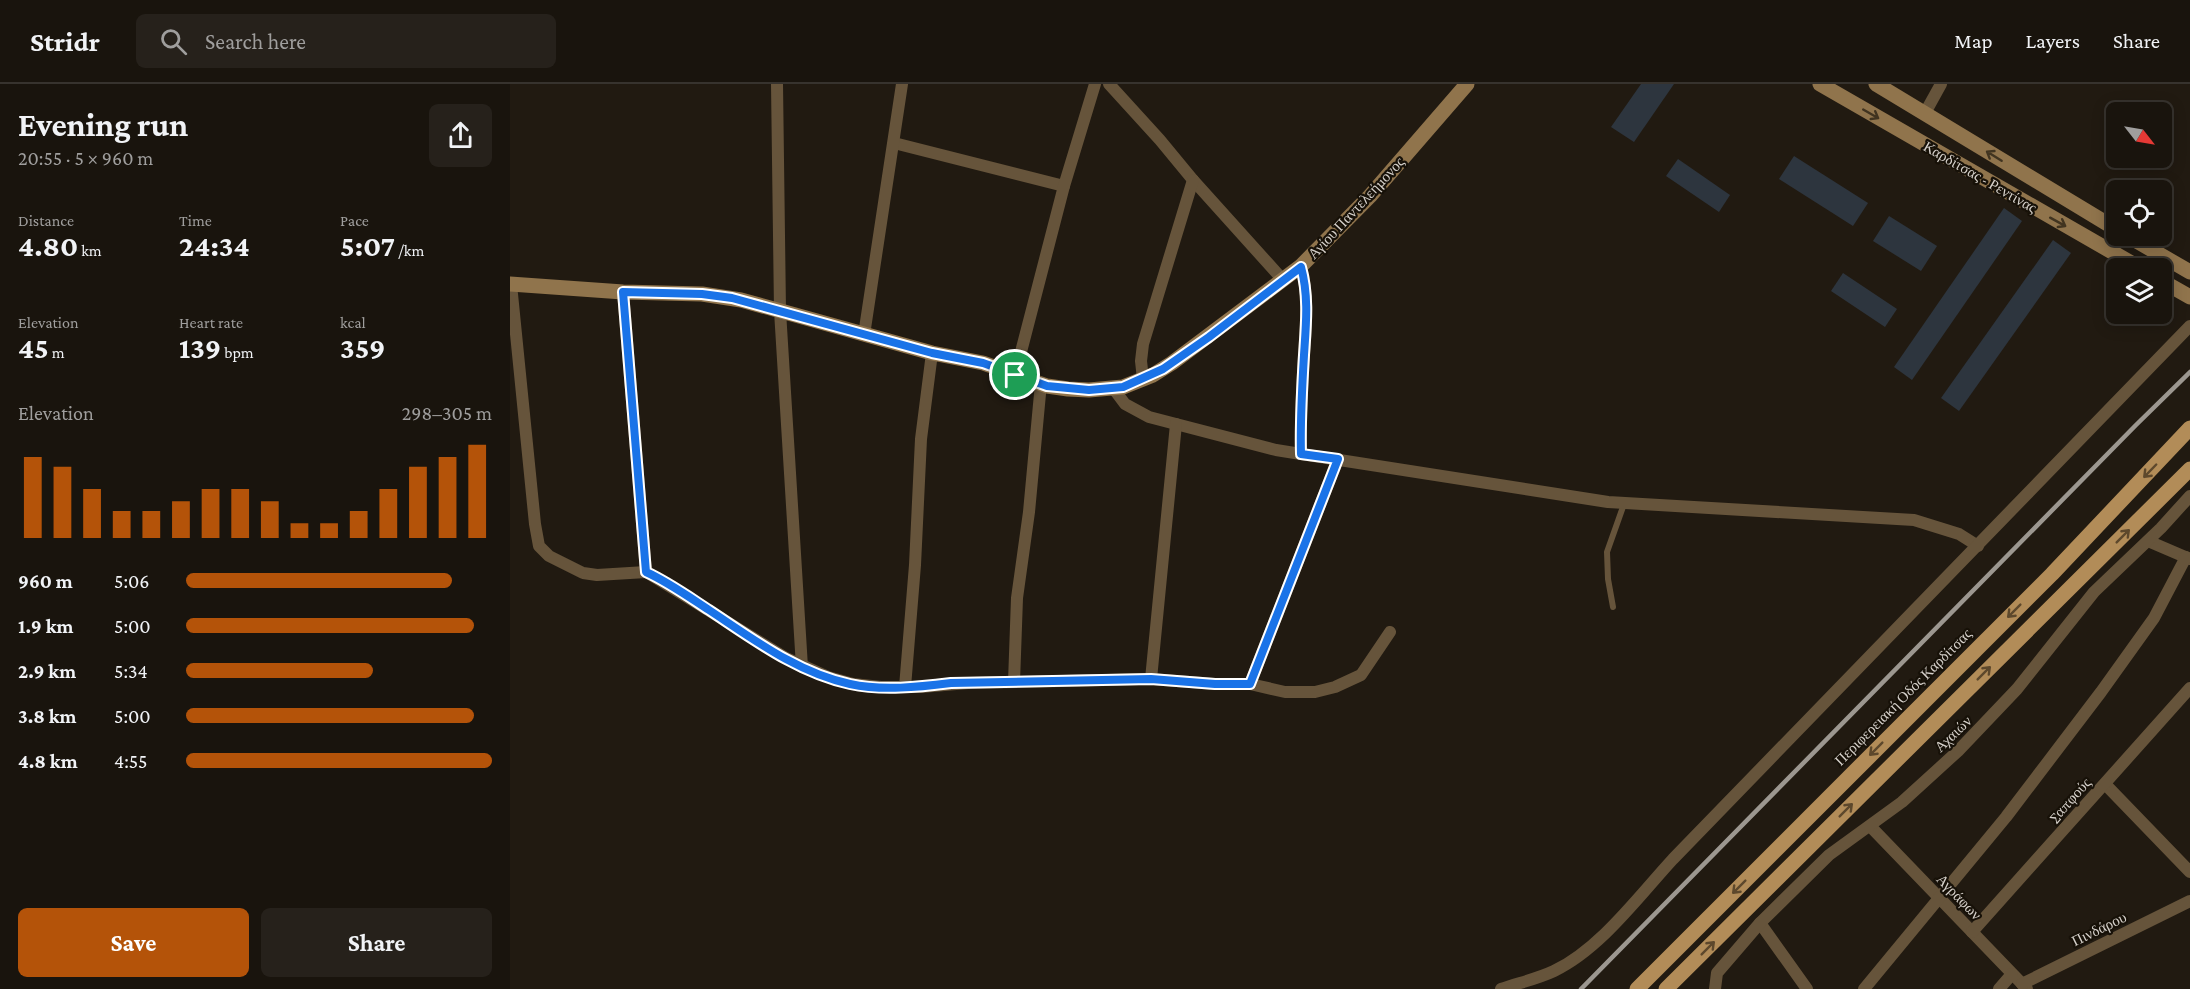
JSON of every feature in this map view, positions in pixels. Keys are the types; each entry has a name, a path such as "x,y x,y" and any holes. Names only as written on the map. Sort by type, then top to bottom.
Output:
{"main road":[{"name":"Περιφερειακή Οδός Καρδίτσας","path":"1637,989 2044,582 2190,428"},
{"path":"1666,989 2190,469"}],"street":[{"path":"777,84 780,311 802,667"},
{"path":"864,335 902,84"},
{"path":"1015,375 1064,186 1095,84"},
{"path":"1108,84 1166,146 1193,180 1283,280"},
{"name":"Αγίου Παντελεήμονος","path":"510,284 623,292 716,295 932,353 983,363 1041,384 1077,390 1123,387 1172,363 1301,267 1370,196 1467,84"},
{"name":"Καρδίτσας - Ρεντίνας","path":"1820,84 2122,258"},
{"name":"Καρδίτσας - Ρεντίνας","path":"1876,84 2106,223"},
{"path":"1925,113 1941,84"},
{"path":"894,143 1064,186"},
{"path":"2002,190 2014,169"},
{"path":"1143,379 1141,360 1143,344 1193,180"},
{"path":"2145,246 2190,272"},
{"path":"1301,267 1307,308 1300,423 1301,454"},
{"path":"510,284 539,546 549,556 583,573 608,575 646,572 802,667 853,684 905,687 1151,679 1250,684 1275,691 1300,693 1335,687 1361,675 1390,632"},
{"path":"2172,286 2190,297"},
{"path":"623,292 646,572"},
{"path":"1501,989 1554,971 1581,954 1607,931 1673,859 2190,326"},
{"path":"905,687 915,565 921,440 932,353"},
{"path":"1014,682 1017,598 1029,512 1041,384"},
{"path":"1113,388 1120,400 1149,417 1276,450 1624,504 1914,520 1959,534 1977,546"},
{"path":"1151,679 1176,424"},
{"path":"1250,684 1338,459"},
{"name":"Αχαιών","path":"1715,989 1717,973 1760,923 1829,855 1902,802 1981,728 2030,674 2094,592 2148,541 2190,496"},
{"path":"1864,989 1940,899 2056,752 2137,644 2162,605 2188,558 2148,541"},
{"name":"Σαπφούς","path":"1972,932 2190,688"},
{"path":"2105,784 2190,872"},
{"name":"Αγράφων","path":"1870,826 2024,987"},
{"name":"Πινδάρου","path":"2024,987 2190,901"},
{"path":"1760,923 1807,989"},
{"path":"1999,989 2013,974"}],"lane":[{"path":"1613,607 1608,579 1607,552 1624,504"}],"building":[{"path":"1641,84 1674,84 1634,142 1611,127"},
{"path":"1794,156 1868,203 1853,226 1779,179"},
{"path":"1678,159 1730,195 1719,212 1666,176"},
{"path":"2004,208 2022,221 1912,380 1894,367"},
{"path":"1889,216 1937,246 1921,271 1873,241"},
{"path":"2053,240 2071,253 1959,411 1941,398"},
{"path":"1843,273 1897,309 1885,327 1831,291"}],"railway":[{"path":"1581,989 2190,372"}],"route":[{"path":"1301,267 1307,308 1300,423 1301,454 1338,459 1250,684 1151,679 951,683 921,687 871,687 853,684 802,667 646,572 623,292 702,294 732,298 932,353 983,363 1015,375 1047,386 1077,390 1123,387 1132,384 1172,363 1301,267"}]}
